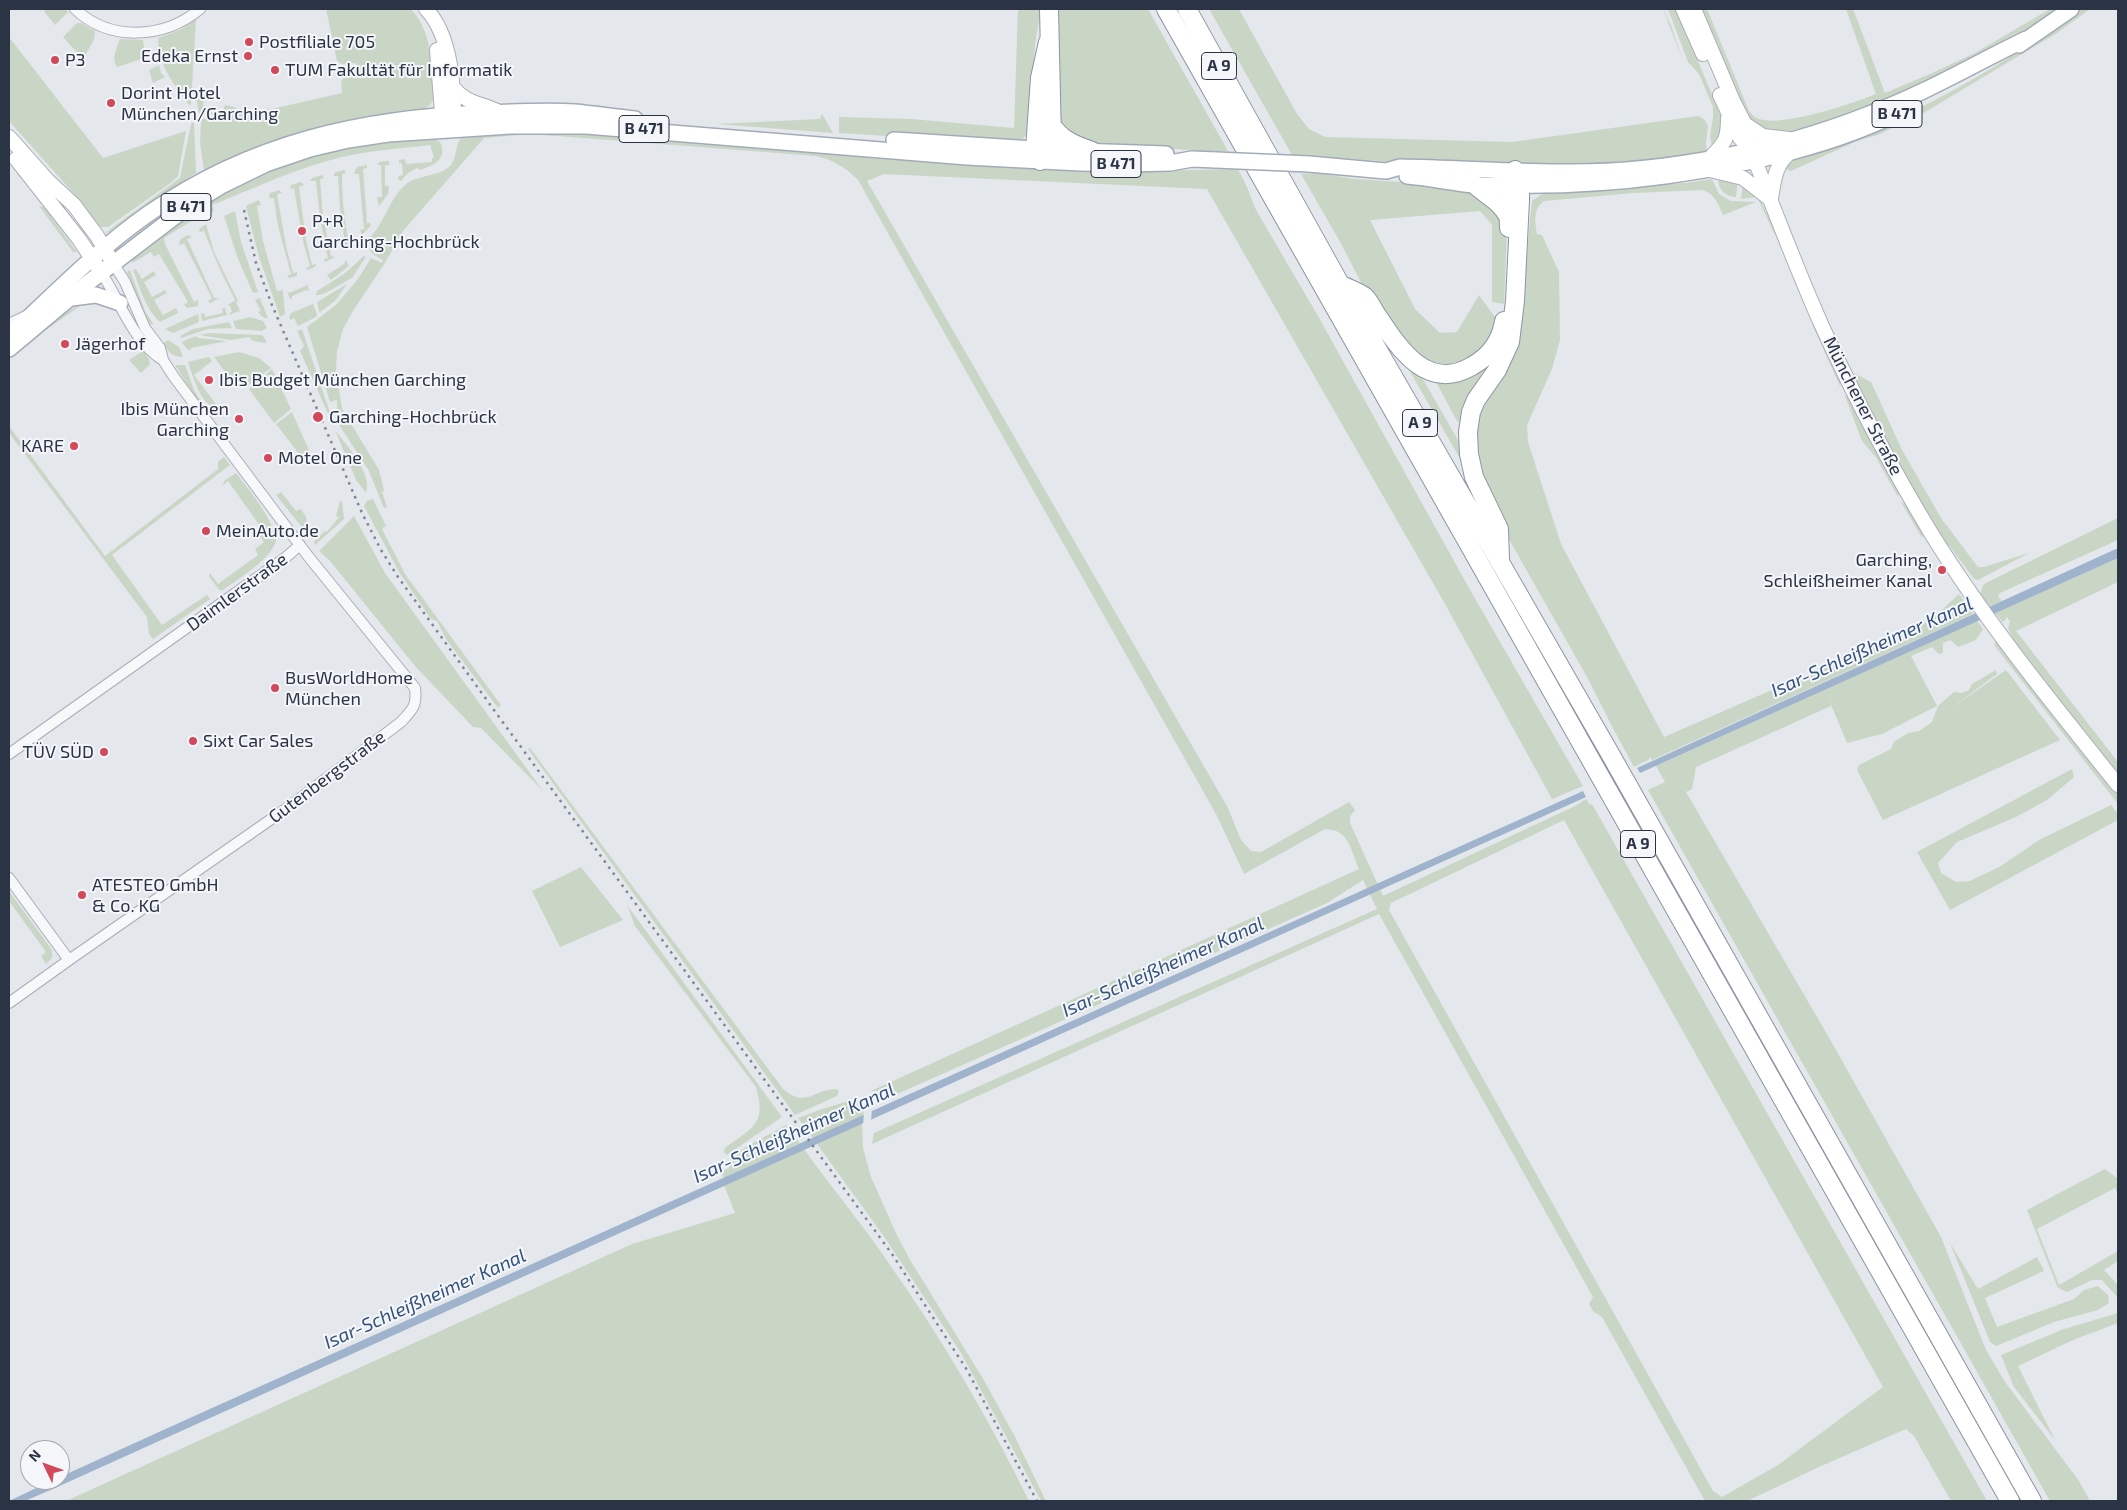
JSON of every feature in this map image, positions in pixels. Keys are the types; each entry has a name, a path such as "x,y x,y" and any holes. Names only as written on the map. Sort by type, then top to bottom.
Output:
{"highway":[{"path":"1041,153 1052,140 1048,42 1049,9"},
{"name":"A 9","path":"1166,9 2010,1501"},
{"name":"A 9","path":"1187,9 1340,284 1500,562 2032,1501"},
{"path":"1041,153 1040,78 1048,42"},
{"path":"1051,124 1057,134 1065,140 1092,152"},
{"path":"1340,284 1364,297 1397,346 1412,362 1430,371 1442,373 1467,369 1481,361 1494,347 1502,333 1507,300 1508,216 1515,180"},
{"path":"1500,562 1499,529 1474,478 1469,454 1468,432 1471,412 1476,400 1497,370 1510,342 1515,301 1515,180"},
{"path":"1475,185 1495,198 1502,205 1508,216"}],"main road":[{"path":"418,9 429,24 435,41 449,130"},
{"path":"426,9 438,26 443,38 454,87 459,95 468,102 485,105 499,112"},
{"path":"1683,9 1740,138 1753,155"},
{"path":"1694,9 1733,101 1750,134 1753,155"},
{"name":"B 471","path":"10,347 30,316 190,205 221,186 266,164 310,149 348,140 388,134 510,126 586,126 631,128 746,140 831,141 1041,153 1125,164 1170,163 1192,159 1309,164 1386,171 1398,176 1475,185 1571,172 1710,163 1793,145 1938,84 2026,39 2071,9"},
{"path":"448,114 454,87"},
{"name":"B 471","path":"10,347 69,298 102,265 105,249 142,219 177,195 220,171 262,153 352,127 385,121 448,114 534,110 574,112 831,141"},
{"path":"1728,112 1728,134 1725,142 1710,163 1742,178 1771,199 1777,168 1793,145 1763,136 1745,123"},
{"path":"9,137 18,157 79,239 102,265"},
{"name":"B 471","path":"1041,153 1174,154 1192,159"},
{"name":"Münchener Straße","path":"1753,155 1818,317 1851,387 1918,511 1993,624 2118,785"},
{"path":"18,157 74,205 105,249"},
{"name":"B 471","path":"1386,171 1400,167 1515,180"},
{"path":"69,298 96,295 120,303"}],"street":[{"path":"75,9 87,18 113,30 149,33 172,26 200,9"},
{"name":"Daimlerstraße","path":"102,265 135,331 151,353 163,360"},
{"name":"Daimlerstraße","path":"9,754 285,558 300,545 163,360 160,348 144,328 124,282 102,265"},
{"path":"9,324 24,316 30,316"},
{"name":"Gutenbergstraße","path":"9,1003 304,796 401,722 412,711 417,701 415,688 300,545"},
{"path":"9,878 69,960"}],"green space":[{"path":"46,9 65,9 68,12 55,25 44,11"},
{"path":"326,9 411,9 424,29 430,51 434,98 431,104 415,113 204,170 200,143 201,119 221,119 245,111 272,109 342,93 342,80 349,74 358,71 356,63 342,64 337,61"},
{"path":"1018,9 1041,9 1035,44 1030,128 1023,139 1001,143 839,133 839,117 911,119 1014,128"},
{"path":"1057,9 1148,9 1228,151 1199,151 1077,141 1063,134 1055,105"},
{"path":"1209,9 1239,9 1297,114 1309,129 1325,137 1512,142 1698,116 1704,119 1708,126 1707,153 1636,163 1622,161 1591,165 1438,165 1292,155"},
{"path":"1663,9 1671,25 1683,61"},
{"path":"1668,9 1676,9 1722,118 1724,130 1712,148 1710,136 1713,107 1699,74 1688,62"},
{"path":"1699,9 1707,9 1749,111 1756,117 1767,120 1781,120 1816,114 1876,94 1846,9 1853,9 1885,93 1975,53 2050,9 2067,9 2059,18 2017,33 1938,75 1886,99 1812,126 1773,135 1748,119 1712,41 1708,24"},
{"path":"2079,9 2090,9 2057,33 1925,112 1878,135 1859,140 1791,171 1786,169 1782,171 1785,161 1897,118 1956,89 2019,51"},
{"path":"196,19 190,106 164,66 158,38 182,29"},
{"path":"77,23 81,23 95,31 94,40 83,59 63,37"},
{"path":"9,37 103,158 186,131 178,176 108,227 101,227 97,224 76,196 9,121"},
{"path":"120,39 143,40 145,54 141,59 118,67 114,58"},
{"path":"159,65 161,73 165,77 153,83 149,70"},
{"path":"196,98 204,99 203,105 223,111 225,105 237,108 226,114 201,115"},
{"path":"822,114 833,133 717,124 820,119"},
{"path":"194,122 196,173 105,233 180,178 191,124"},
{"path":"537,132 654,136 845,155 895,156 1143,171 1238,169 1256,210 1318,316 1469,588 1583,786 1552,799 1445,604 1207,189 884,174 867,181 1228,808 1241,840 1251,851 1261,852 1349,802 1355,810 1350,816 1350,823 1383,896 1575,806 1586,799 1590,805 1592,804 1987,1501 1951,1501 1914,1436 1906,1429 1747,1501 1705,1501 1602,1317 1593,1311 1589,1304 1593,1297 1379,914 872,1144 874,1133 1377,909 1363,880 1327,903 895,1095 885,1098 886,1091 871,1091 1359,869 1351,848 1340,833 1325,829 1244,874 1216,814 858,180 834,162 816,156 531,134 484,138 403,231 343,329 337,351 336,371 342,409 379,470 384,491 382,492 387,507 384,508 368,469 337,422 337,401 330,402 307,327 336,305 358,279 371,258 382,263 383,260 374,255 364,244 377,229 393,200 406,184 445,170 452,164 458,143 463,136","holes":["1564,820 1883,1387 1778,1465 1722,1497 1713,1491 1389,910 1391,903"]},
{"path":"430,137 440,142 442,148 441,157 430,166 420,170 417,168 408,173 401,181 398,179 399,176 403,175 402,163 399,163 399,160 405,159 406,164 432,162 432,158 434,158 430,145 353,155 298,170 212,205 214,211 212,212 209,207 196,215 198,220 193,220 164,238 165,244 194,302 198,300 198,306 187,308 184,305 188,302 159,254 154,257 151,252 132,263 133,257 182,217 249,178 288,162 360,144"},
{"path":"389,161 389,165 385,165 385,186 389,186 388,194 379,206 377,197 382,197 381,165 377,165 379,162"},
{"path":"367,165 367,168 363,169 367,223 371,225 362,235 360,230 364,229 359,174 354,174 357,167"},
{"path":"344,170 346,173 342,174 342,183 345,216 349,242 353,241 353,244 345,251 341,244 345,243 338,176 334,176 334,173"},
{"path":"1317,173 1355,179 1430,184 1481,195 1494,202 1507,228 1504,304 1492,302 1492,225 1480,211 1370,220 1415,309 1440,333 1457,332 1479,295 1500,324 1496,336 1465,365 1426,365 1377,313 1339,240 1301,174"},
{"path":"322,175 324,178 320,179 323,216 331,256 335,257 325,262 324,259 328,258 320,218 316,181 310,181 312,178"},
{"path":"1719,178 1738,180 1736,197 1732,197 1720,188"},
{"path":"1712,179 1719,194 1731,201 1756,202 1723,215 1718,203 1703,190 1633,193 1544,201 1536,212 1537,234 1542,235 1559,272 1560,340 1552,369 1527,425 1528,442 1561,544 1664,737 1930,621 1959,594 1973,614 1652,760 1650,757 1634,767 1587,677 1493,511 1481,481 1474,432 1527,252 1532,201 1542,194 1588,192 1616,187 1686,183"},
{"path":"301,182 304,185 299,187 306,241 312,265 316,264 315,267 308,270 306,268 310,266 303,241 294,188 290,189 291,185"},
{"path":"1743,183 1759,197 1777,235 1775,235 1757,197 1741,199"},
{"path":"279,190 282,193 277,194 286,246 293,273 297,272 297,276 289,278 287,276 291,274 278,226 274,198 269,198 270,193"},
{"path":"198,192 117,252 115,251 155,219"},
{"path":"259,200 261,205 257,206 263,241 277,291 283,290 285,314 280,317 259,257 246,206"},
{"path":"39,206 44,207 77,252 73,252"},
{"path":"235,211 241,242 258,292 253,293 238,259 224,216"},
{"path":"206,224 214,252 238,301 236,302 240,311 231,314 232,316 229,313 232,312 228,305 235,300 204,231 200,232 199,229"},
{"path":"188,235 192,237 187,239 214,298 219,298 210,303 208,301 212,298 184,243 180,245 179,243 181,239"},
{"path":"365,255 352,278 329,291 316,295 317,291 344,274"},
{"path":"346,260 349,266 331,280 327,275 344,264"},
{"path":"136,269 142,279 154,271 156,275 144,282 152,297 165,290 167,293 154,300 163,315 176,308 178,313 160,322 150,310 144,298 133,270"},
{"path":"130,270 145,311 154,325 148,323 127,272"},
{"path":"307,283 309,291 306,290 292,296 292,299 290,299 287,291 289,293 306,286"},
{"path":"347,284 335,301 319,311 317,302"},
{"path":"260,298 268,318 264,318 258,312 261,311 255,300"},
{"path":"85,300 86,302 44,331 45,327"},
{"path":"313,304 317,314 316,317 298,326 294,318 291,320 289,318 291,313"},
{"path":"225,308 227,315 202,321 201,314 204,313 205,317 223,313 222,309"},
{"path":"198,314 199,322 173,333 165,329"},
{"path":"250,317 263,321 267,328 262,331 236,329 233,321"},
{"path":"229,322 232,328 208,329 181,338 180,336 193,329"},
{"path":"1813,326 1816,326 1842,381 1840,386"},
{"path":"302,329 331,416 330,418 300,351 304,346 297,331"},
{"path":"210,333 262,335 266,343 253,341 249,337 231,340 199,335"},
{"path":"196,336 198,338 227,341 188,350 182,343 183,341"},
{"path":"168,340 179,347 183,357 173,355 169,351 163,343"},
{"path":"1497,350 1461,423 1457,421 1435,380"},
{"path":"143,351 150,364 141,373 129,360"},
{"path":"239,352 259,358 271,368 247,386 244,383 237,388 214,357"},
{"path":"209,357 212,361 194,375 216,404 212,407 203,399 188,362"},
{"path":"175,365 185,365 194,390 206,409 202,408"},
{"path":"1408,368 1423,379 1459,442 1465,461 1462,462"},
{"path":"272,369 291,409 274,423 249,389"},
{"path":"1854,373 1871,382 1902,450 1941,518 1978,567 1984,567 2029,553 1978,580 1974,579 1951,548 1945,543 1894,457 1851,375"},
{"path":"1845,396 1851,398 1900,489 1898,497 1875,456 1862,441"},
{"path":"292,412 312,457 306,463 276,424"},
{"path":"9,426 105,556 218,469 218,462 224,457 230,465 112,555 162,625 207,595 210,599 153,639 149,634 147,617 9,433"},
{"path":"335,430 358,460 366,477 366,493 356,480"},
{"path":"236,473 266,514 271,523 276,541 268,555 261,562 223,590 219,590 209,576 210,573 218,584 258,555 255,549 264,542 260,537 265,533 228,481 223,485 224,481"},
{"path":"281,492 296,511 301,509 306,517 308,528 305,531 276,495"},
{"path":"373,499 386,526 382,529 405,574 501,705 498,708 446,639 437,621 431,619 399,572 364,506 367,501"},
{"path":"340,501 342,501 344,519 315,545 314,542 325,531 327,532 339,517 336,516"},
{"path":"1901,502 1912,509 1923,530 1922,538"},
{"path":"354,516 385,573 543,791 481,728 473,727 415,666 330,561 319,551"},
{"path":"2118,518 2118,540 2000,593 1998,596 2002,601 1990,606 1980,594 1984,584"},
{"path":"2118,558 2118,582 2016,631 2118,762 2118,776 2023,657 2008,629 2010,621 2007,617 2003,622 1995,613"},
{"path":"1977,621 1983,629 1976,640 1958,647 1950,640 1943,643 1943,653 1939,654 1932,647 1911,656 1937,706 1882,734 1847,743 1827,695 1831,706 1696,767 1692,789 1686,792 1831,1041 1941,1237 1986,1350 2005,1382 2079,1481 2090,1501 2050,1501 1648,790 1665,782 1656,766"},
{"path":"1995,641 2000,643 2118,793 2118,804 2001,654 1995,646"},
{"path":"1996,670 1997,674 1950,709 2006,670 2060,740 1883,820 1857,770 1859,765 1891,749 1894,742 1908,733 1919,731 1932,722 1938,706 1954,692 1962,693 1969,690 1972,684"},
{"path":"1592,738 1980,1422 1974,1425 1587,741"},
{"path":"530,748 783,1089 791,1095 804,1098 837,1089 839,1092 837,1096 795,1115 528,749"},
{"path":"2072,769 2074,777 2047,800 2016,817 1957,842 1938,863 1941,873 1956,882 1970,881 2001,866 2039,840 2111,805 2118,814 2118,820 1950,910 1917,852"},
{"path":"581,867 623,920 560,947 532,891"},
{"path":"9,891 52,950 52,958 46,964 41,956 46,952 9,901"},
{"path":"627,905 782,1117 727,1155 724,1152 725,1148 750,1130 758,1118 760,1110 756,1087 635,926"},
{"path":"849,1101 862,1102 865,1108 863,1115 813,1138 798,1118 822,1109"},
{"path":"862,1123 863,1148 871,1177 896,1233 909,1258 985,1382 1015,1437 1046,1501 1041,1501 961,1353 885,1238 817,1144"},
{"path":"786,1125 800,1143 724,1178 721,1173 730,1167 726,1163 747,1146"},
{"path":"804,1149 880,1250 928,1322 998,1440 1029,1501 66,1501 632,1244 735,1213 724,1185"},
{"path":"2105,1169 2118,1179 2118,1194 2115,1188 2037,1229 2059,1285 2118,1251 2118,1261 2104,1270 2118,1285 2118,1298 2102,1280 2092,1280 2067,1292 2058,1288 2027,1210"},
{"path":"1950,1243 1978,1289 2037,1257 2044,1271 1985,1298 1997,1327 2074,1299 2084,1290 2098,1286 2108,1295 2109,1303 2098,1310 2054,1322 1996,1346 1990,1342"},
{"path":"2118,1313 2118,1323 2073,1340 2018,1366 2055,1440 2014,1387 2001,1355 2064,1329"}],"water":[{"path":"2118,548 2118,558 1640,773 1637,768"},
{"path":"1583,791 1586,797 70,1481 70,1472"},
{"path":"32,1490 50,1490 25,1501 9,1501"}],"pier":[{"path":"872,1108 871,1122 863,1126 864,1112"}],"railway":[{"path":"244,210 256,263 272,305 362,513 381,550 398,577 499,717 892,1254 967,1370 1037,1501"}],"place":[{"name":"Postfiliale 705","path":"249,42"},
{"name":"Edeka Ernst","path":"248,56"},
{"name":"P3","path":"55,60"},
{"name":"TUM Fakultät für Informatik","path":"275,70"},
{"name":"Dorint Hotel München/Garching","path":"111,103"},
{"name":"P+R Garching-Hochbrück","path":"302,231"},
{"name":"Jägerhof","path":"65,344"},
{"name":"Ibis Budget München Garching","path":"209,380"},
{"name":"Garching-Hochbrück","path":"318,417"},
{"name":"Ibis München Garching","path":"239,419"},
{"name":"KARE","path":"74,446"},
{"name":"Motel One","path":"268,458"},
{"name":"MeinAuto.de","path":"206,531"},
{"name":"Garching, Schleißheimer Kanal","path":"1942,570"},
{"name":"BusWorldHome München","path":"275,688"},
{"name":"Sixt Car Sales","path":"193,741"},
{"name":"TÜV SÜD","path":"104,752"},
{"name":"ATESTEO GmbH & Co. KG","path":"82,895"}],"water label":[{"name":"Isar-Schleißheimer Kanal","path":"1872,647"},
{"name":"Isar-Schleißheimer Kanal","path":"1163,967"},
{"name":"Isar-Schleißheimer Kanal","path":"794,1133"},
{"name":"Isar-Schleißheimer Kanal","path":"425,1299"}]}
